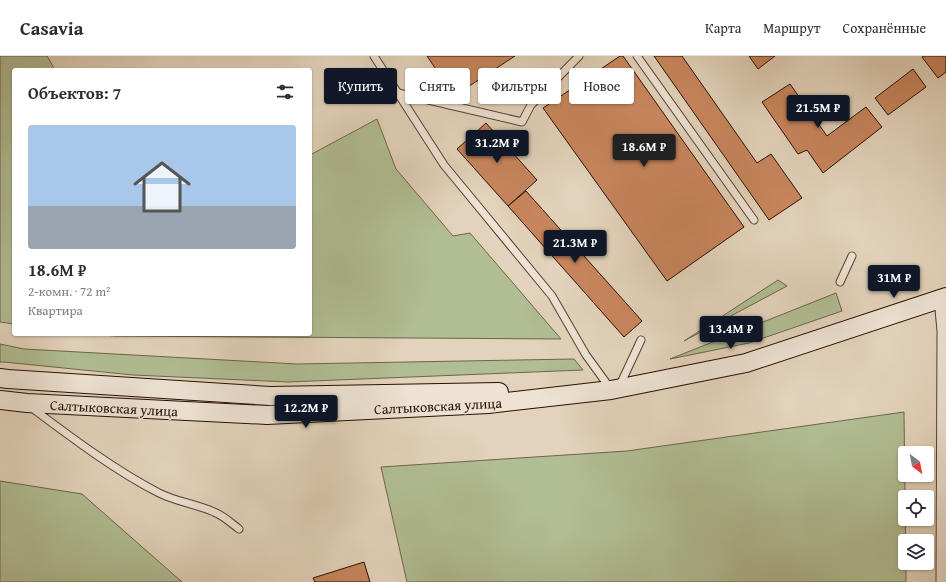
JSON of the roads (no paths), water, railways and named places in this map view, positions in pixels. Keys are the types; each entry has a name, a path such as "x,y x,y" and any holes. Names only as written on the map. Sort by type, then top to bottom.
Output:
{"main road":[{"name":"Салтыковская улица","path":"0,400 27,403 267,416 488,404 615,389 746,363 944,297"},
{"name":"Салтыковская улица","path":"0,378 8,380 270,396 615,389"}],"street":[{"path":"943,582 945,513 944,297"}],"lane":[{"path":"374,56 444,165 552,296 586,354 615,389 641,340"},
{"path":"398,93 522,122 531,105 579,56"},
{"path":"637,56 754,220"},
{"path":"840,282 852,256"},
{"path":"27,403 77,441 146,486 170,499 213,511 224,517 239,529"}]}
